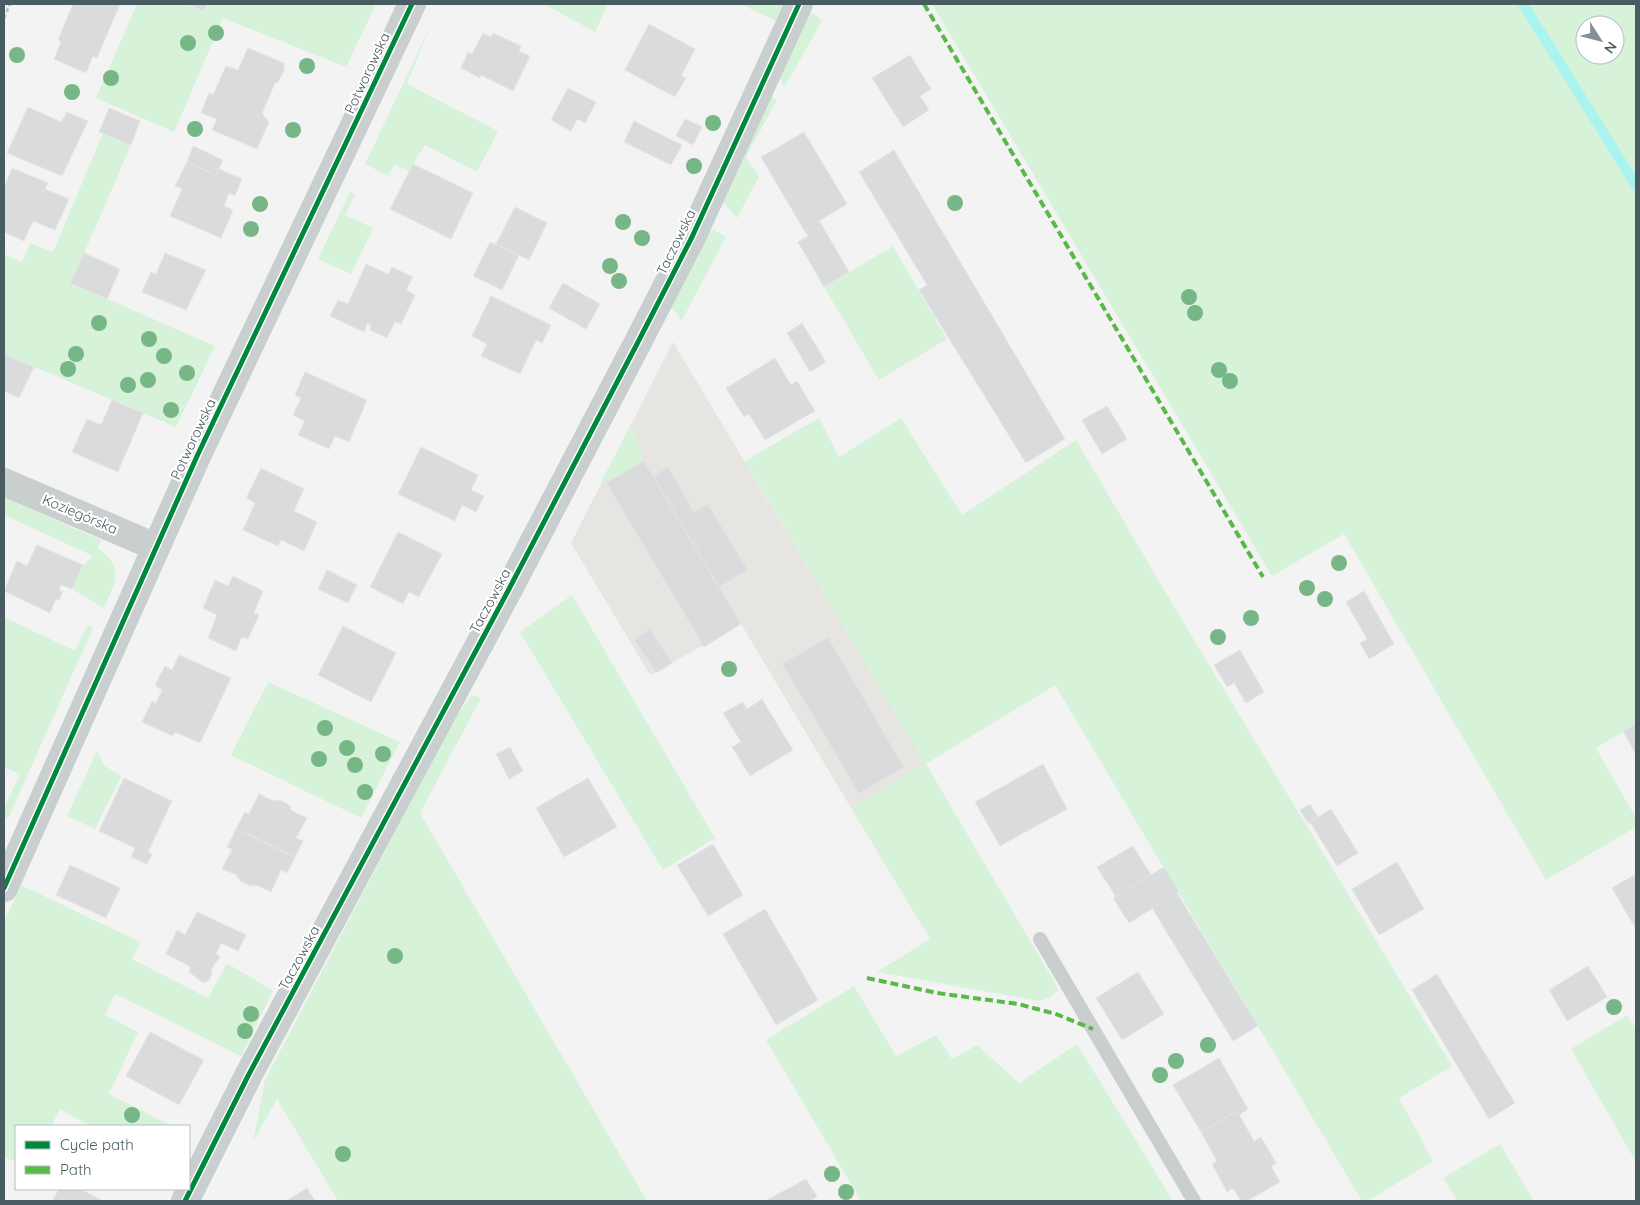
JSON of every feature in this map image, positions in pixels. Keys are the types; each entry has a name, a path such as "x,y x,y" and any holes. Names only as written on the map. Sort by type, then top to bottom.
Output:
{"street":[{"name":"Potworowska","path":"4,888 156,547 412,4"},
{"name":"Taczowska","path":"185,1201 248,1076 509,589 692,237 799,4"},
{"name":"Koziegórska","path":"4,482 156,547"}],"lane":[{"path":"1040,939 1194,1201"}],"path":[{"path":"4,18 10,4"}],"shaded area":[{"path":"673,342 926,764 851,808 741,624 650,675 571,543"}],"green space":[{"path":"137,4 187,4 204,11 207,4 376,4 346,67 223,18 174,132 96,98"},
{"path":"544,4 608,4 595,32"},
{"path":"740,4 784,4 776,21"},
{"path":"932,4 1636,4 1636,724 1596,748 1636,818 1636,827 1546,880 1344,534 1272,576"},
{"path":"813,13 822,21 784,88 780,76 806,17"},
{"path":"431,25 407,84 498,131 477,172 425,145 409,171 394,165 388,176 365,164"},
{"path":"770,95 777,100 746,157 759,177 737,218 721,200"},
{"path":"103,133 131,145 71,283 215,346 176,427 4,354 4,254 22,262 30,243 53,252"},
{"path":"350,192 355,195 345,215 373,228 351,274 318,259"},
{"path":"714,230 726,237 682,320 671,307 707,232"},
{"path":"893,246 947,339 879,380 824,287"},
{"path":"819,418 839,457 901,418 962,515 1076,440 1185,625 1452,1066 1399,1098 1433,1161 1368,1201 1362,1201 1055,685 926,764 1059,990 1049,998 1039,1001 877,972 930,939 851,808 925,764 745,461"},
{"path":"631,424 644,461 606,483 601,482"},
{"path":"4,497 101,540 98,548 112,562 116,575 104,608 72,589 83,565 93,556 4,515"},
{"path":"572,595 715,838 663,870 520,632"},
{"path":"4,617 75,651 87,625 93,628 8,819 4,817 4,809 20,774 4,767"},
{"path":"268,682 400,742 361,818 231,755"},
{"path":"472,695 481,698 420,813 647,1201 338,1201 277,1099 253,1142 265,1080 453,721"},
{"path":"97,751 105,766 121,776 95,829 67,816"},
{"path":"21,885 140,942 132,959 208,998 227,963 273,991 241,1056 115,994 105,1015 138,1032 109,1094 170,1125 89,1125 60,1109 52,1125 15,1125 15,1162 4,1157 4,922"},
{"path":"854,986 896,1056 936,1035 952,1059 977,1045 1019,1083 1077,1044 1173,1201 861,1201 766,1040"},
{"path":"1627,1015 1636,1029 1636,1162 1571,1049"},
{"path":"1500,1144 1534,1201 1457,1201 1443,1178"}],"building":[{"path":"73,4 120,4 97,58 93,56 86,73 54,59 61,42 58,40"},
{"path":"191,4 207,4 204,11"},
{"path":"649,24 695,49 681,76 686,78 675,97 625,70"},
{"path":"483,33 491,37 493,33 521,46 519,51 530,56 513,91 481,75 480,78 461,68 468,52 472,54"},
{"path":"248,48 284,63 284,71 278,82 275,83 262,113 269,122 257,149 212,130 217,119 201,113 209,93 213,95 226,66 238,70"},
{"path":"910,55 931,89 920,96 929,110 903,127 872,78"},
{"path":"568,88 596,102 585,123 577,119 571,131 551,120"},
{"path":"28,107 61,122 67,112 88,121 62,176 7,153"},
{"path":"109,108 140,121 131,145 99,132"},
{"path":"685,119 702,127 693,145 676,136"},
{"path":"634,121 682,145 671,165 624,142"},
{"path":"804,132 847,204 804,230 761,157"},
{"path":"193,146 223,160 216,175 187,162"},
{"path":"894,150 1065,439 1026,463 919,290 927,285 859,172"},
{"path":"187,162 216,175 219,169 242,179 235,196 229,193 224,206 233,210 221,238 170,216 182,189 175,186"},
{"path":"413,164 473,193 451,239 390,209"},
{"path":"12,168 48,183 45,189 69,199 55,230 33,221 24,241 4,232 4,188"},
{"path":"515,207 547,223 529,260 496,244"},
{"path":"819,220 849,272 824,287 798,242 808,236 804,230"},
{"path":"490,242 519,255 502,290 473,276"},
{"path":"84,253 120,269 107,299 70,283"},
{"path":"165,253 206,270 186,310 142,292 151,272 156,274"},
{"path":"366,264 388,274 392,267 413,277 406,290 415,295 401,324 395,322 387,338 370,330 371,325 367,324 364,332 330,316 338,300 348,304"},
{"path":"563,283 600,304 586,329 549,308"},
{"path":"491,296 551,325 542,343 536,340 520,374 481,356 487,344 472,336"},
{"path":"802,323 826,362 810,372 787,333"},
{"path":"4,354 34,367 19,398 4,391"},
{"path":"775,358 791,385 797,381 815,411 765,440 749,414 744,417 726,388"},
{"path":"305,372 367,400 349,442 335,436 329,449 298,435 305,421 293,415 301,398 295,395"},
{"path":"112,400 143,413 118,472 72,452 87,419 101,425"},
{"path":"1107,406 1127,439 1102,454 1082,420"},
{"path":"421,447 478,475 471,490 484,496 476,512 462,505 455,521 398,494"},
{"path":"644,461 741,624 704,647 606,483"},
{"path":"668,467 694,512 708,504 748,570 719,587 653,476"},
{"path":"261,468 304,489 294,511 317,522 304,551 281,540 278,546 243,530 255,503 246,498"},
{"path":"398,532 442,554 419,597 409,592 403,604 370,587"},
{"path":"37,545 83,565 72,589 61,585 59,590 63,591 59,600 56,599 50,613 4,591 17,561 27,566"},
{"path":"327,570 357,585 348,603 318,589"},
{"path":"233,576 263,591 254,613 259,615 248,639 242,637 236,651 208,638 217,615 203,608 215,580 228,586"},
{"path":"1364,591 1394,644 1369,659 1360,643 1367,639 1346,602"},
{"path":"343,626 396,653 371,702 318,675"},
{"path":"650,629 672,663 656,673 634,639"},
{"path":"828,637 904,767 859,794 782,664"},
{"path":"1240,650 1264,692 1246,703 1234,683 1227,687 1214,665"},
{"path":"179,655 231,678 200,743 175,732 173,736 142,722 152,701 156,703 162,690 155,685 165,666 172,670"},
{"path":"762,699 793,750 750,776 732,747 741,742 723,713 743,702 747,709"},
{"path":"1636,724 1636,755 1623,731"},
{"path":"510,747 523,771 509,779 496,754"},
{"path":"1043,764 1067,809 1000,846 975,802"},
{"path":"124,778 172,801 148,852 152,854 147,864 131,857 135,848 99,831"},
{"path":"588,778 617,827 564,857 536,808"},
{"path":"259,794 273,801 280,800 289,805 292,811 307,818 296,838 303,841 295,857 236,829 245,812 249,814"},
{"path":"1310,804 1318,817 1308,823 1300,810"},
{"path":"1331,809 1358,853 1337,866 1310,822"},
{"path":"236,829 295,857 287,873 281,870 271,892 256,885 250,886 240,881 237,875 222,869 232,849 227,847"},
{"path":"713,844 743,895 708,916 677,865"},
{"path":"1133,846 1151,875 1116,897 1097,867"},
{"path":"1397,862 1424,909 1379,935 1352,889"},
{"path":"70,865 120,888 106,918 56,895"},
{"path":"1164,867 1179,892 1129,923 1113,898"},
{"path":"1636,874 1636,929 1612,888"},
{"path":"1177,893 1258,1026 1233,1041 1152,908"},
{"path":"765,909 818,1000 776,1025 723,934"},
{"path":"197,912 246,935 238,951 221,943 216,954 220,957 211,969 212,974 209,980 203,983 189,972 191,967 166,954 177,930 185,935"},
{"path":"1588,966 1607,997 1567,1021 1549,990"},
{"path":"1138,972 1164,1014 1122,1040 1096,998"},
{"path":"1437,974 1515,1103 1489,1119 1412,990"},
{"path":"150,1032 204,1060 179,1105 126,1076"},
{"path":"1219,1058 1248,1109 1239,1115 1237,1111 1201,1132 1173,1085"},
{"path":"1237,1111 1254,1141 1261,1137 1276,1163 1271,1166 1280,1182 1247,1201 1241,1201 1233,1188 1227,1192 1212,1164 1217,1161 1201,1132"},
{"path":"806,1179 817,1197 809,1201 765,1201"},
{"path":"307,1188 315,1201 286,1201"},
{"path":"58,1190 82,1190 103,1201 52,1201"}],"waterway":[{"path":"1523,4 1636,185"}],"marked path":[{"path":"924,4 1263,577"},
{"path":"867,978 937,993 1018,1004 1056,1014 1093,1029"}],"cycle path":[{"path":"4,888 198,454 412,4"},
{"path":"185,1201 248,1076 509,589 692,237 799,4"}]}
